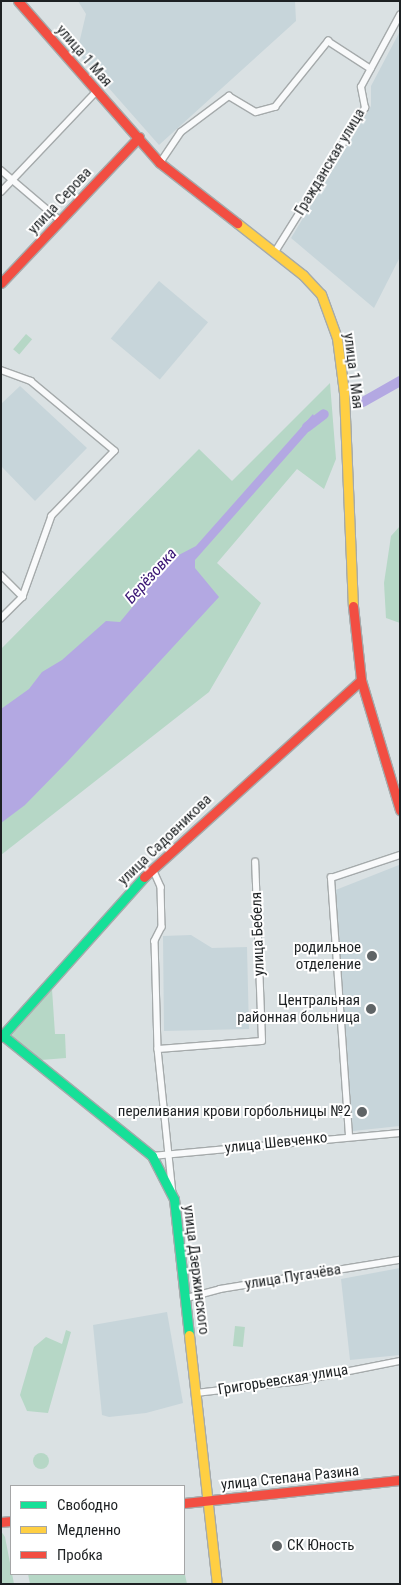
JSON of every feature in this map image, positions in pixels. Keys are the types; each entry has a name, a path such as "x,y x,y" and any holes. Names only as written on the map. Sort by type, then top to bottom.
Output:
{"main road":[{"name":"улица 1 Мая","path":"21,2 160,163 275,252 321,294 337,338 344,393 354,640 361,680 400,810"},
{"name":"улица Серова","path":"1,283 139,137"},
{"name":"улица Садовникова","path":"2,1035 153,869 361,680"},
{"name":"улица Дзержинского","path":"2,1035 152,1156 174,1199 187,1298 217,1584"},
{"name":"улица Степана Разина","path":"185,1504 400,1480"}],"street":[{"name":"Гражданская улица","path":"275,252 365,108 361,87 400,15"},
{"path":"160,163 181,132 229,96 256,112 275,107 328,41 371,69"},
{"path":"1,192 97,91"},
{"path":"1,170 61,220"},
{"path":"1,370 31,381 115,452 52,516 23,597 1,618"},
{"path":"1,574 23,597"},
{"path":"348,1136 330,878 400,855"},
{"name":"улица Бебеля","path":"158,1049 262,1041 256,862"},
{"path":"153,869 161,887 162,927 155,941 158,1049 174,1199"},
{"name":"улица Шевченко","path":"152,1156 348,1136 400,1133"},
{"name":"улица Пугачёва","path":"187,1298 237,1286 400,1260"},
{"name":"Григорьевская улица","path":"196,1393 299,1381 400,1361"}],"shaded area":[{"path":"78,1 295,1 296,21 159,145 77,52 86,14"},
{"path":"400,31 400,257 374,308 291,238 371,106 371,86"},
{"path":"159,281 208,322 160,380 111,338"},
{"path":"20,386 87,448 35,501 1,466 1,404"},
{"path":"313,414 317,422 195,560 195,568 219,597 68,761 25,805 1,823 1,709 29,689 42,672 62,660 106,621 120,622 173,558 196,546"},
{"name":"Центральная районная больница","path":"399,865 400,1126 353,1131 333,891"},
{"path":"191,935 212,948 247,947 249,1029 164,1031 163,936"},
{"path":"400,1268 400,1355 350,1360 341,1279"},
{"path":"167,1312 183,1403 146,1413 109,1417 102,1415 93,1325"}],"green space":[{"path":"26,334 32,339 19,354 13,349"},
{"path":"330,383 336,459 324,489 297,469 217,563 261,603 209,692 1,855 1,649 199,449 232,481"},
{"path":"400,526 400,623 386,618 384,583 391,536"},
{"path":"52,989 55,1034 65,1034 66,1058 41,1060 11,1036"},
{"path":"235,1326 245,1327 243,1347 233,1346"},
{"path":"66,1330 71,1332 48,1413 27,1411 20,1395 34,1347 46,1337 62,1344"},
{"path":"41,1453 49,1461 41,1469 33,1461"},
{"path":"1,1531 5,1537 10,1563 10,1575 12,1575 14,1584 1,1584"},
{"path":"28,1575 185,1575 187,1584 30,1584"}],"waterway":[{"name":"Берёзовка","path":"363,402 400,381"},
{"name":"Берёзовка","path":"307,427 324,414"}],"traffic: fast":[{"path":"1,1037 144,877"},
{"path":"1,1034 152,1156 174,1199 189,1335"}],"traffic: slow":[{"path":"237,223 303,275 321,294 337,338 344,393 353,606"},
{"path":"189,1335 217,1584"}],"traffic: jam":[{"path":"18,1 160,163 237,223"},
{"path":"1,283 139,137"},
{"path":"353,606 361,680 400,810"},
{"path":"144,877 361,680"},
{"path":"185,1503 400,1480"},
{"path":"1,1522 10,1521"}],"place":[{"name":"родильное отделение","path":"372,956"},
{"name":"Центральная районная больница","path":"371,1009"},
{"name":"переливания крови горбольницы №2","path":"362,1112"},
{"name":"СК Юность","path":"277,1546"}]}
